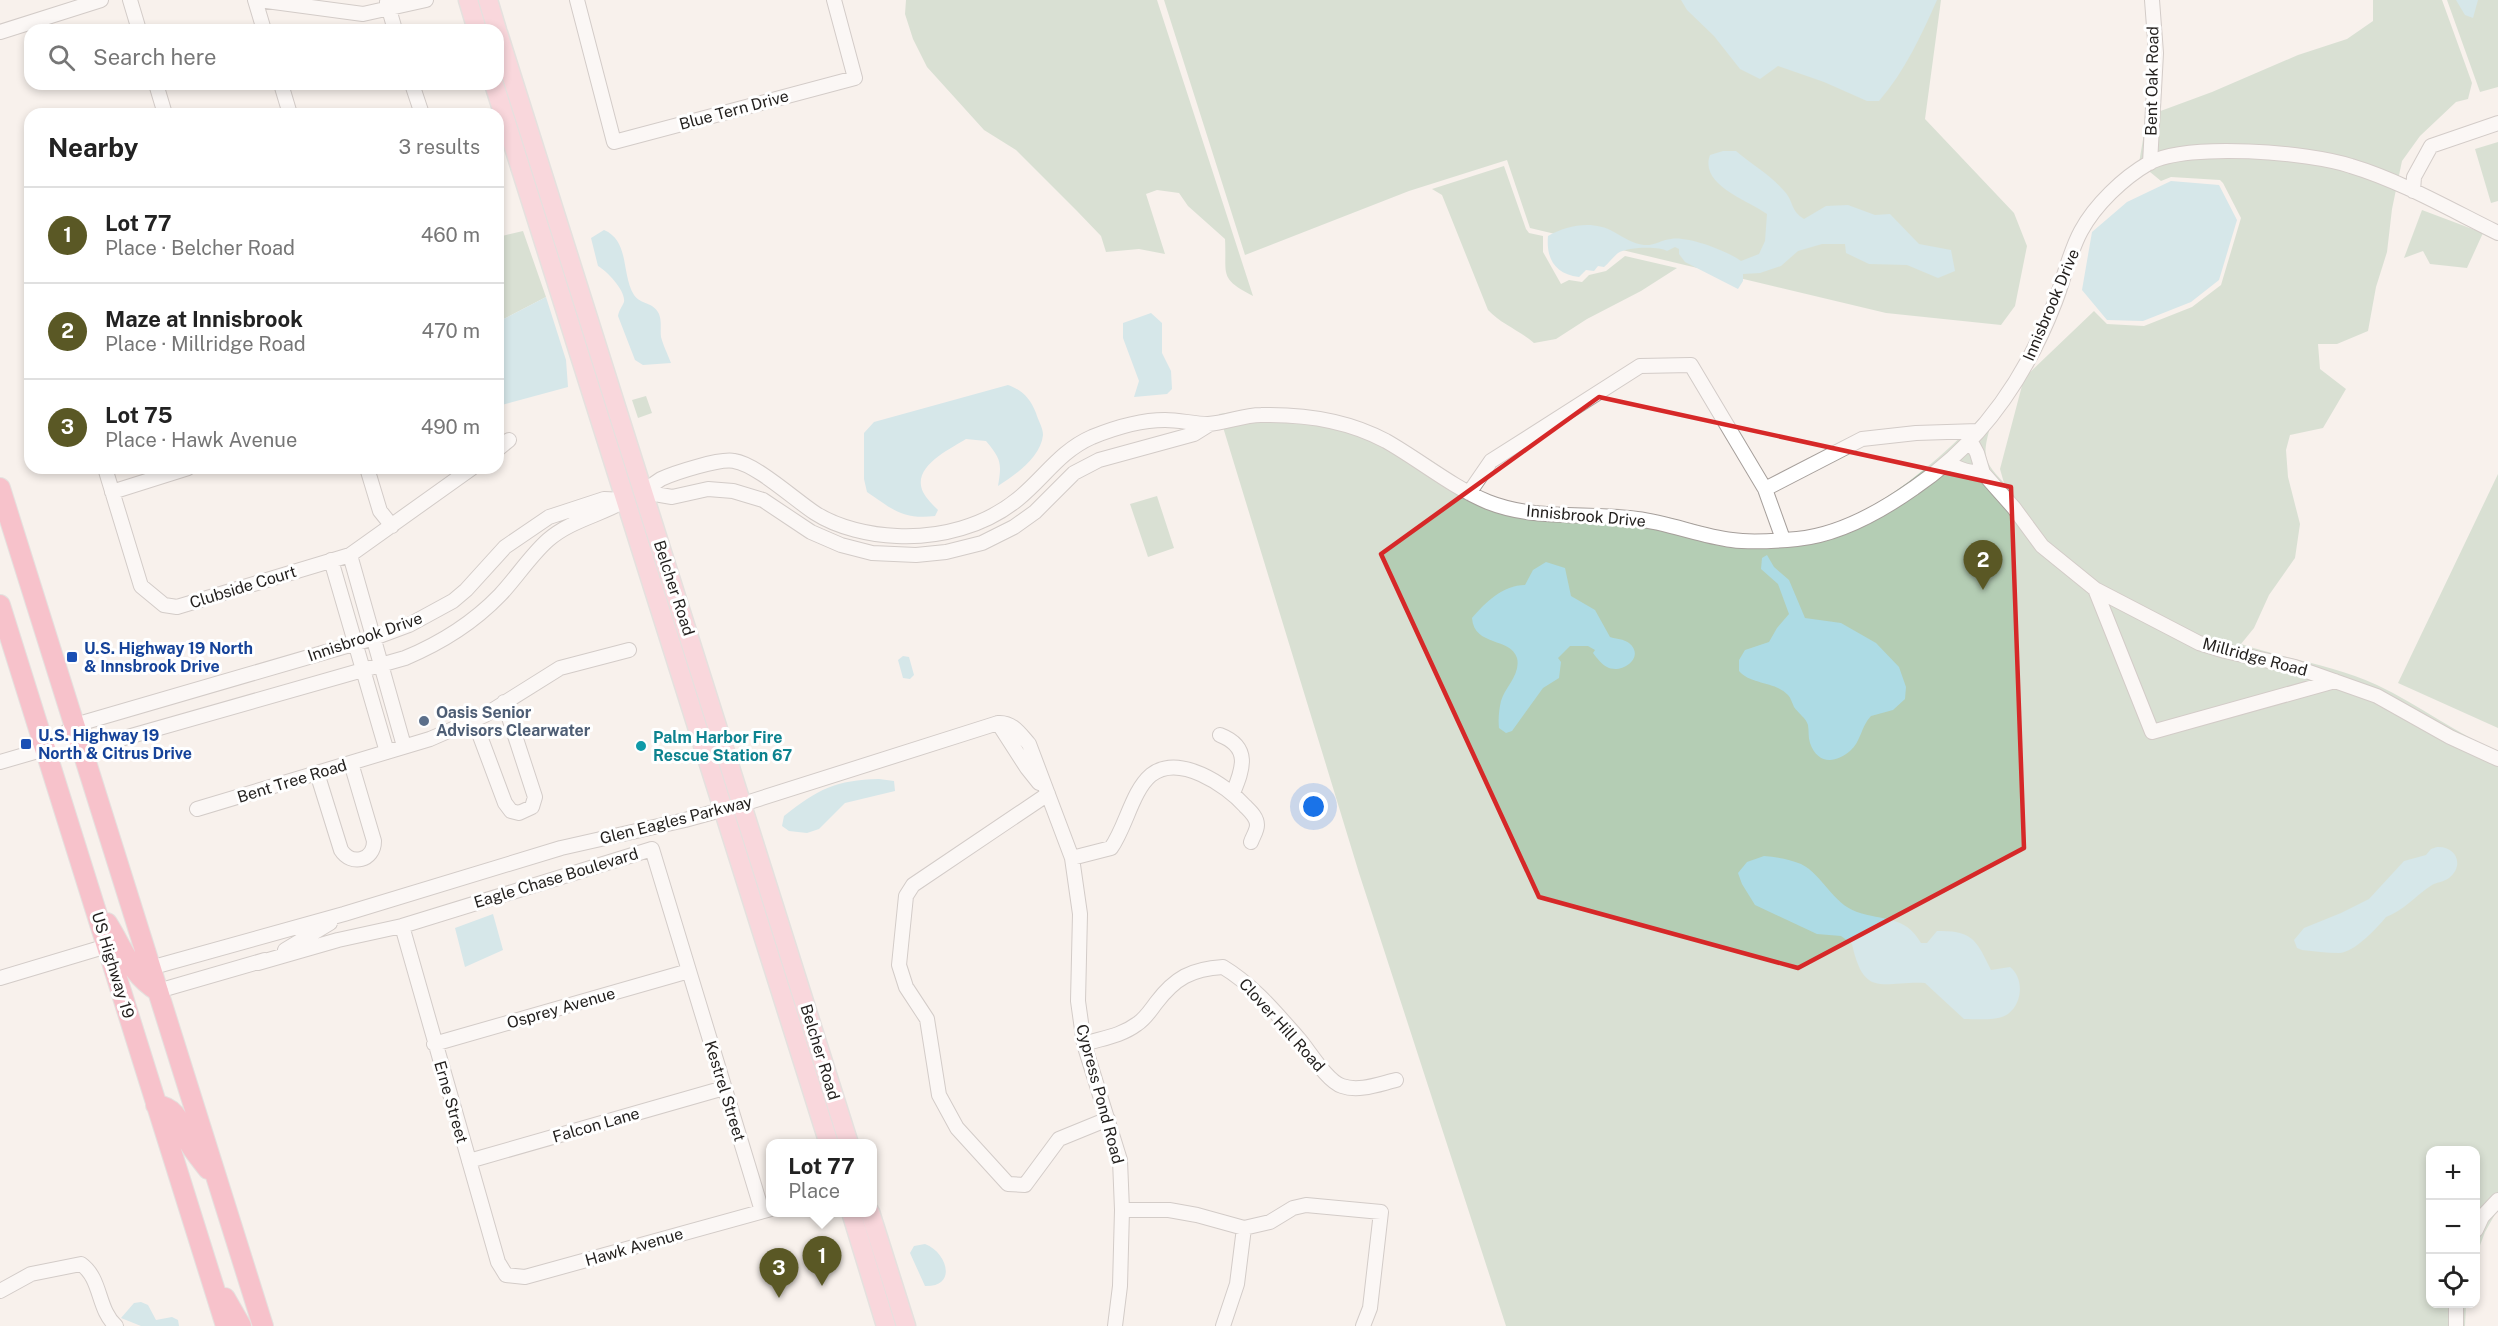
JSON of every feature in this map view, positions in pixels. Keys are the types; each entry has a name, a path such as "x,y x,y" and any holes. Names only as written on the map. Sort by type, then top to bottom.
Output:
{"highway":[{"path":"0,488 6,516 75,725 150,980 263,1326"},
{"name":"US Highway 19","path":"2,615 226,1326"},
{"path":"94,903 124,949 136,975 150,980"},
{"path":"132,1026 150,980"},
{"path":"156,1105 165,1106 180,1120 190,1144 218,1184"},
{"path":"207,1267 242,1326"}],"main road":[{"path":"468,0 475,24"},
{"name":"Belcher Road","path":"488,0 496,24"},
{"name":"Belcher Road","path":"504,50 848,1139"},
{"name":"Belcher Road","path":"496,90 502,108"},
{"name":"Belcher Road","path":"504,116 828,1139"},
{"path":"601,423 613,440 626,479 634,488 643,492"},
{"path":"626,500 639,514 653,553 668,569"},
{"path":"853,1217 886,1326"},
{"path":"872,1217 906,1326"}],"street":[{"path":"25,24 101,0"},
{"path":"130,0 137,24"},
{"path":"263,24 257,0 363,14 387,4 426,0"},
{"name":"Blue Tern Drive","path":"577,0 614,142 855,78 834,0"},
{"name":"Bent Oak Road","path":"2150,163 2156,53 2152,0"},
{"path":"387,4 393,24"},
{"path":"0,32 24,24"},
{"path":"158,90 163,108"},
{"path":"283,90 288,108"},
{"path":"414,90 420,108"},
{"path":"2413,191 2414,177 2431,146 2498,123"},
{"name":"Innisbrook Drive","path":"643,492 664,477 733,460 755,471 823,518 863,532 923,537 956,531 986,519 1018,500 1066,451 1092,437 1110,431 1164,420 1210,424 1251,415 1315,416 1361,430 1384,440 1468,493 1495,504 1539,514 1636,519 1731,540 1798,539 1845,527 1890,505 1950,462 2012,390 2036,347 2080,232 2099,206 2126,180 2150,163 2199,153 2293,153 2324,158 2354,166 2413,191 2498,234"},
{"path":"1468,493 1491,460 1640,366 1691,365 1765,489 1783,539"},
{"path":"1149,422 1154,446"},
{"name":"Innisbrook Drive","path":"643,492 672,497 708,489 733,490 763,500 811,532 842,545 872,553 916,555 946,552 982,543 1003,532 1035,512 1074,473 1099,460 1194,434 1210,424"},
{"path":"1110,431 1116,455"},
{"path":"1765,489 1862,439 1916,433 1974,436"},
{"name":"Millridge Road","path":"1974,436 1983,473 2014,508 2042,546 2095,589 2199,643 2295,667 2377,696 2450,737 2498,759"},
{"path":"1950,462 1969,472 1983,473"},
{"name":"Clubside Court","path":"107,474 141,586 164,605 177,607 350,555 464,474"},
{"path":"112,492 169,474"},
{"path":"369,474 380,511 392,526"},
{"name":"Innisbrook Drive","path":"45,749 75,725 355,644 409,625 453,601 505,547 549,517 604,499 626,500"},
{"name":"Innisbrook Drive","path":"45,749 82,750 381,664 428,648 455,632 500,595 532,555 550,538 568,526 609,511 626,500"},
{"path":"350,555 404,746"},
{"path":"331,560 387,752"},
{"path":"2095,589 2152,732 2336,681"},
{"name":"Bent Tree Road","path":"197,809 430,739 474,720 560,668 629,650"},
{"path":"474,720 505,803 511,811 519,813 526,811 532,807 535,797 504,702"},
{"path":"377,718 395,713"},
{"name":"Glen Eagles Parkway","path":"150,980 206,952 344,914 561,848 651,828 742,804 1002,722"},
{"name":"Cypress Pond Road","path":"1002,722 1027,768 1048,794 1072,858 1080,914 1078,1001 1084,1044 1120,1160 1122,1210 1120,1286 1115,1326"},
{"path":"1220,735 1233,741 1241,754 1242,769 1233,793"},
{"path":"0,762 45,749"},
{"path":"317,773 341,850 345,857 361,860 368,857 374,849 374,841 351,763"},
{"path":"1072,858 1111,848 1142,786 1151,776 1163,770 1180,769 1205,776 1233,793 1256,818 1256,831 1251,842"},
{"path":"1048,794 913,885 906,896 899,965 906,987 927,1019 939,1095 957,1128 1008,1184 1025,1185 1059,1139 1108,1119"},
{"name":"Eagle Chase Boulevard","path":"258,963 338,940 402,926 652,849 688,971"},
{"name":"Glen Eagles Parkway","path":"150,980 213,975 258,963 344,914"},
{"name":"Erne Street","path":"402,926 498,1262 506,1275"},
{"name":"Eagle Chase Boulevard","path":"254,939 291,935 338,940"},
{"path":"0,978 107,946"},
{"path":"206,952 213,975"},
{"name":"Clover Hill Road","path":"1084,1044 1123,1033 1139,1023 1169,987 1179,979 1195,972 1223,967 1244,980 1334,1082 1343,1087 1361,1088 1396,1080"},
{"name":"Osprey Avenue","path":"434,1044 688,971"},
{"name":"Kestrel Street","path":"688,971 724,1088 766,1210"},
{"name":"Falcon Lane","path":"469,1161 724,1088"},
{"path":"2480,1221 2498,1200"},
{"path":"1122,1210 1169,1210 1244,1228 1269,1222 1293,1208 1306,1205 1381,1212 1370,1308 1363,1326"},
{"name":"Hawk Avenue","path":"506,1275 525,1277 766,1210"},
{"path":"1223,1326 1237,1284 1244,1228"},
{"path":"0,1291 32,1274 81,1264 91,1271 108,1319 116,1326"},
{"path":"2456,1308 2456,1326"}],"highlighted area":[{"path":"1599,397 2011,487 2024,848 1798,968 1539,897 1381,554"}],"green space":[{"path":"906,0 1157,0 1253,296 1229,280 1226,268 1225,239 1188,206 1179,193 1157,190 1146,194 1165,254 1139,249 1106,252 1101,236 1077,211 1016,150 984,130 927,67 913,39 905,14"},
{"path":"1164,0 1941,0 1925,119 2014,213 2027,246 2015,306 2001,325 1886,313 1530,228 1507,160 1409,191 1245,255"},
{"path":"2373,0 2442,0 2472,83 2468,99 2456,102 2420,136 2402,161 2392,209 2387,252 2376,287 2368,331 2337,344 2318,344 2320,369 2346,389 2323,428 2290,435 2286,450 2288,477 2300,524 2295,558 2269,595 2254,628 2241,644 2361,678 2393,693 2498,752 2498,1209 2480,1245 2480,1146 2426,1146 2426,1308 2466,1308 2465,1326 1506,1326 1359,873 1219,414 1267,409 1336,416 1359,423 1403,443 1477,489 1505,501 1540,508 1632,511 1738,534 1775,535 1809,531 1841,521 1900,488 1954,444 1979,419 1989,431 1987,459 2004,483 2000,469 2024,378 2094,311 2107,324 2144,326 2192,307 2221,285 2241,218 2220,180 2171,177 2161,181 2139,163 2147,116 2212,92 2298,55 2347,39 2373,21"},
{"path":"2447,0 2498,0 2498,87 2480,92"},
{"path":"2498,142 2498,201 2491,203 2475,149"},
{"path":"1504,166 1526,229 1529,233 1543,236 1543,252 1561,284 1569,280 1582,282 1589,275 1606,271 1625,256 1677,268 1556,339 1534,343 1488,310 1442,195 1432,189"},
{"path":"2422,210 2483,233 2467,268 2430,264 2423,251 2404,258"},
{"path":"523,231 546,297 504,319 504,236"},
{"path":"646,396 652,413 638,418 632,400"},
{"path":"2498,474 2498,728 2398,683"},
{"path":"1157,496 1174,548 1148,557 1130,504"}],"water":[{"path":"1681,0 1937,0 1897,78 1879,101 1867,101 1824,82 1778,66 1760,79 1740,69 1714,36 1687,10"},
{"path":"2456,0 2478,0 2473,18 2465,15"},
{"path":"1723,151 1736,151 1768,175 1785,192 1796,212 1804,219 1826,206 1848,205 1875,215 1890,214 1919,244 1951,250 1955,271 1938,278 1907,265 1869,264 1846,253 1845,244 1822,244 1798,251 1781,266 1760,273 1743,274 1743,281 1738,289 1685,262 1679,254 1679,249 1675,247 1667,251 1635,248 1622,251 1604,267 1598,266 1594,271 1586,270 1579,277 1564,273 1554,264 1549,252 1548,236 1581,225 1606,228 1632,242 1644,245 1671,239 1697,242 1741,261 1759,254 1765,241 1767,214 1727,190 1712,175 1709,166 1710,155"},
{"path":"2171,181 2219,185 2237,220 2219,280 2191,302 2143,321 2107,320 2082,290 2092,232 2127,202"},
{"path":"604,230 618,242 634,295 657,310 661,323 661,337 671,363 643,365 635,360 618,316 624,302 622,292 611,277 598,266 591,238"},
{"path":"546,297 566,360 568,387 504,404 504,319"},
{"path":"1151,313 1162,323 1162,353 1171,371 1172,389 1167,394 1134,397 1139,381 1123,338 1123,323"},
{"path":"1008,385 1021,392 1031,403 1043,435 1038,451 1012,476 998,486 1000,466 995,452 986,441 966,439 934,460 922,475 923,492 938,510 935,516 906,515 867,492 864,479 864,433 874,422"},
{"path":"1767,555 1774,567 1789,580 1805,618 1841,623 1876,643 1899,667 1906,687 1905,699 1893,710 1871,716 1854,747 1833,760 1822,758 1813,750 1807,722 1794,707 1788,695 1777,687 1750,679 1739,671 1739,660 1745,650 1769,642 1789,614 1778,584 1761,569 1762,558"},
{"path":"1546,562 1565,568 1571,596 1595,610 1610,637 1629,643 1634,648 1635,654 1625,667 1613,669 1601,663 1593,653 1595,650 1588,646 1570,646 1558,658 1561,662 1559,678 1543,688 1512,731 1506,733 1499,728 1500,707 1503,696 1517,670 1517,658 1508,647 1479,634 1472,618 1502,591 1525,585 1533,570"},
{"path":"903,656 909,657 914,675 910,679 903,678 898,660"},
{"path":"879,779 894,781 895,791 845,803 819,829 807,833 789,831 782,826 784,816 807,799 828,788 851,781"},
{"path":"2437,847 2449,850 2456,857 2457,868 2454,873 2447,879 2432,885 2404,907 2386,917 2372,933 2352,949 2339,953 2297,948 2294,940 2304,928 2369,899 2404,861 2426,855 2431,849"},
{"path":"1764,856 1782,858 1801,864 1816,875 1848,908 1901,923 1915,934 1921,943 1927,943 1937,931 1966,935 1982,952 1991,970 2010,967 2015,972 2020,990 2017,1004 2008,1014 1999,1018 1964,1019 1925,983 1886,984 1869,980 1862,973 1852,944 1841,936 1817,934 1755,905 1738,873 1747,862"},
{"path":"493,914 503,950 465,967 455,928"},
{"path":"925,1244 939,1254 946,1268 942,1281 935,1285 925,1286 910,1253 914,1246"},
{"path":"141,1302 148,1305 156,1320 172,1317 178,1320 179,1326 141,1326 121,1318 134,1303"}],"place":[{"name":"Maze at Innisbrook","path":"1983,590"},
{"name":"U.S. Highway 19 North & Innsbrook Drive","path":"72,657"},
{"name":"Oasis Senior Advisors Clearwater","path":"424,721"},
{"name":"U.S. Highway 19 North & Citrus Drive","path":"26,744"},
{"name":"Palm Harbor Fire Rescue Station 67","path":"641,746"},
{"name":"Lot 77","path":"822,1286"},
{"name":"Lot 75","path":"779,1298"}]}
